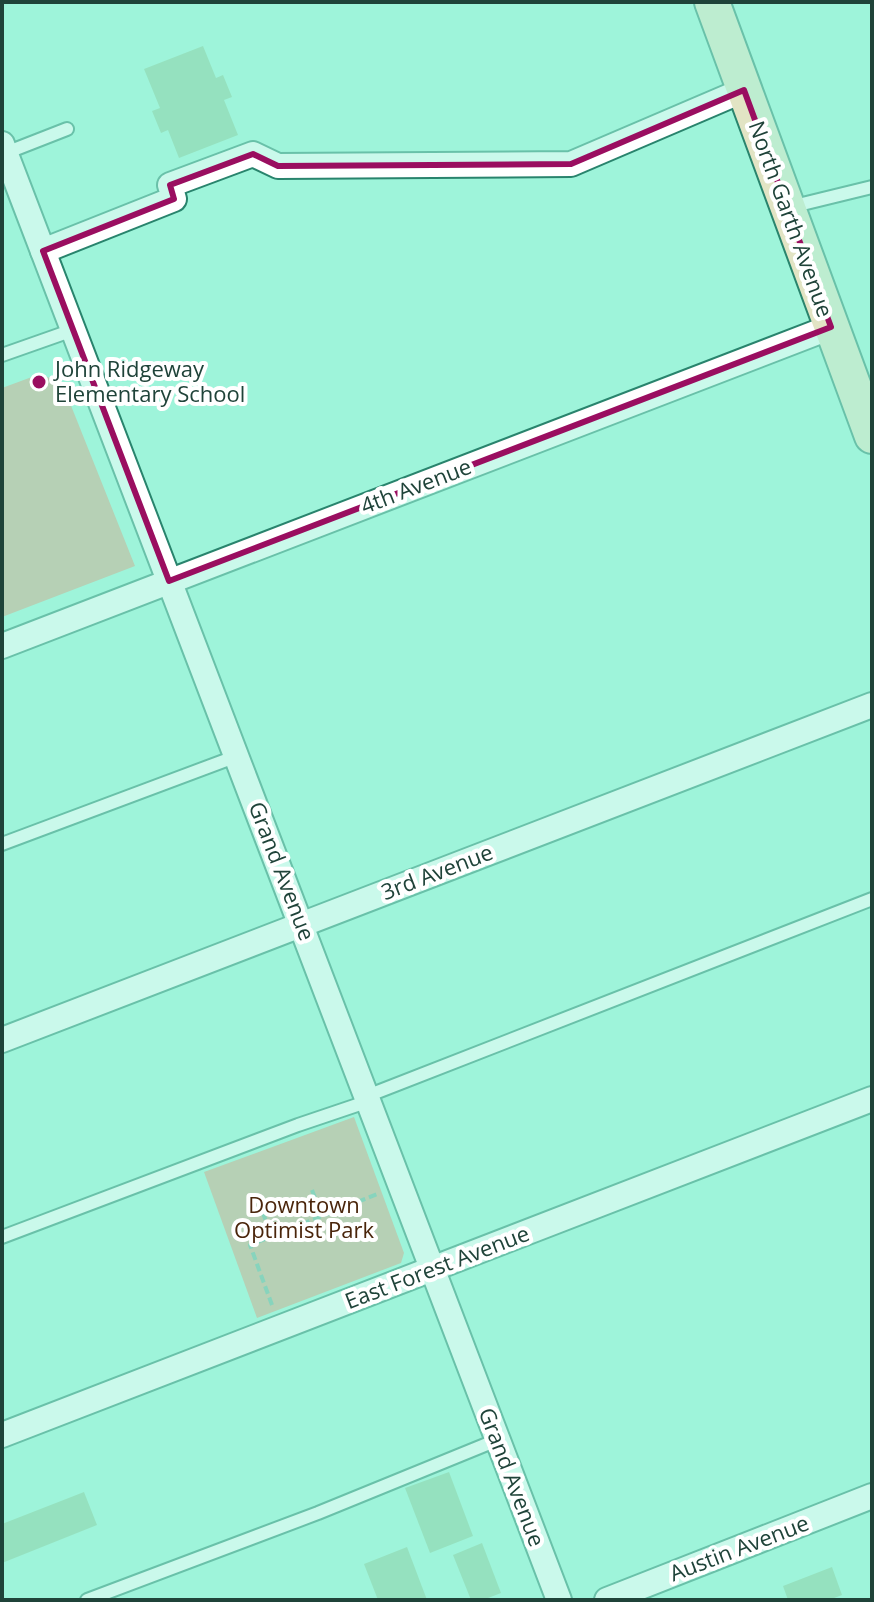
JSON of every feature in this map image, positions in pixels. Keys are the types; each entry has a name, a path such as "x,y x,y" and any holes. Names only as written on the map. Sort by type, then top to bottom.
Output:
{"street":[{"name":"North Garth Avenue","path":"712,2 872,436"},
{"path":"43,251 174,199 170,185 253,154 278,166 571,164 744,90"},
{"name":"Grand Avenue","path":"3,150 303,924 431,1270 559,1600"},
{"name":"4th Avenue","path":"2,646 831,327"},
{"name":"3rd Avenue","path":"2,1040 872,705"},
{"name":"East Forest Avenue","path":"2,1435 872,1099"},
{"name":"Austin Avenue","path":"607,1600 872,1496"}],"lane":[{"path":"3,150 67,129"},
{"path":"787,208 872,187"},
{"path":"2,355 73,330"},
{"path":"2,844 237,756"},
{"path":"2,1237 368,1099 872,899"},
{"path":"87,1600 318,1513 497,1440"}],"path":[{"path":"281,1328 250,1245 400,1185"},
{"path":"312,1190 322,1216"},
{"path":"258,1201 272,1236"}],"highlighted area":[{"path":"744,90 831,327 169,581 43,251 174,199 170,185 253,154 278,166 571,164"}],"green space":[{"name":"John Ridgeway Elementary School","path":"40,374 62,383 135,566 2,617 2,388"},
{"name":"Downtown Optimist Park","path":"354,1117 404,1253 401,1263 257,1318 204,1172"}],"building":[{"path":"203,46 216,78 223,75 232,97 224,100 238,135 179,158 168,130 161,133 152,111 160,108 144,69"},
{"path":"449,1472 473,1536 430,1553 405,1488"},
{"path":"84,1492 97,1525 2,1563 2,1524"},
{"path":"482,1543 501,1593 483,1600 471,1600 453,1555"},
{"path":"407,1547 427,1600 378,1600 364,1564"},
{"path":"832,1567 842,1595 829,1600 788,1600 783,1586"}],"place":[{"name":"John Ridgeway Elementary School","path":"39,382"}]}
